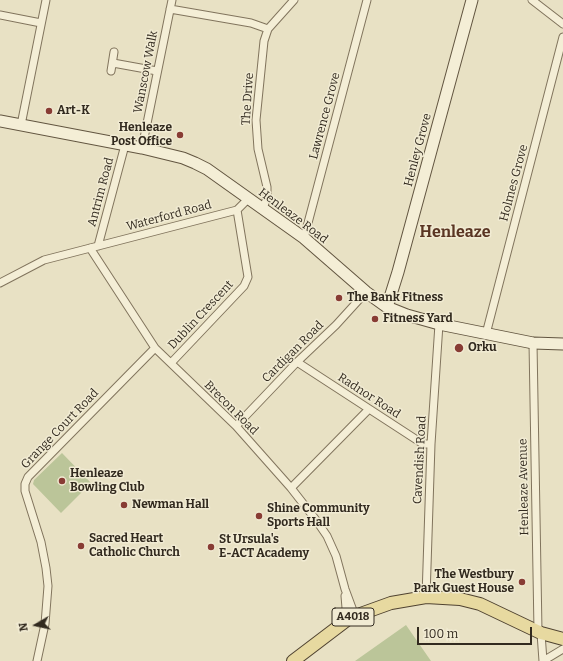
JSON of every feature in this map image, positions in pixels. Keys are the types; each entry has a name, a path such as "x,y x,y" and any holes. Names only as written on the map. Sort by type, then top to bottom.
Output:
{"main road":[{"name":"Henley Grove","path":"387,307 398,272 472,0"},
{"name":"Henleaze Road","path":"0,121 142,148 183,158 207,169 263,208 304,238 366,292 387,307 407,316 486,334 533,342 563,344"},
{"name":"A4018","path":"293,661 351,618 391,603 426,597 460,599 480,604 539,632 563,639"}],"street":[{"path":"20,125 46,0"},
{"name":"Wanscow Walk","path":"142,148 172,0"},
{"name":"The Drive","path":"263,208 267,198 267,187 258,149 256,120 263,49 268,29 294,0"},
{"name":"Lawrence Grove","path":"304,238 367,0"},
{"path":"532,0 563,24"},
{"path":"170,9 251,23 268,29"},
{"path":"0,15 41,23"},
{"name":"Holmes Grove","path":"486,334 563,37"},
{"path":"114,52 112,67 157,71"},
{"name":"Antrim Road","path":"98,246 125,145"},
{"path":"237,210 249,198"},
{"name":"Waterford Road","path":"0,283 44,260 237,210"},
{"name":"Dublin Crescent","path":"171,363 244,286 248,277 237,210"},
{"name":"Brecon Road","path":"90,248 155,348 236,426 291,488 316,520 327,536 336,556 351,618"},
{"name":"Cardigan Road","path":"236,426 297,362 336,325 366,292"},
{"name":"Cavendish Road","path":"426,597 431,444 439,324"},
{"name":"Henleaze Avenue","path":"533,342 539,632 543,661"},
{"name":"Grange Court Road","path":"37,661 45,624 48,586 41,542 25,491 25,484 28,476 155,348"},
{"name":"Radnor Road","path":"297,362 423,444 431,444"},
{"path":"291,488 369,409"},
{"path":"543,661 563,649"}],"green space":[{"name":"Henleaze Bowling Club","path":"62,453 91,483 61,513 33,484 34,480"},
{"path":"406,625 431,661 355,661"}],"place":[{"name":"Art-K","path":"49,111"},
{"name":"Henleaze Post Office","path":"180,135"},
{"name":"The Bank Fitness","path":"339,298"},
{"name":"Fitness Yard","path":"375,319"},
{"name":"Orku","path":"459,348"},
{"name":"Henleaze Bowling Club","path":"62,481"},
{"name":"Newman Hall","path":"124,505"},
{"name":"Shine Community Sports Hall","path":"259,516"},
{"name":"Sacred Heart Catholic Church","path":"81,546"},
{"name":"St Ursula's E-ACT Academy","path":"211,547"},
{"name":"The Westbury Park Guest House","path":"522,582"}],"district":[{"name":"Henleaze","path":"455,233"}]}
